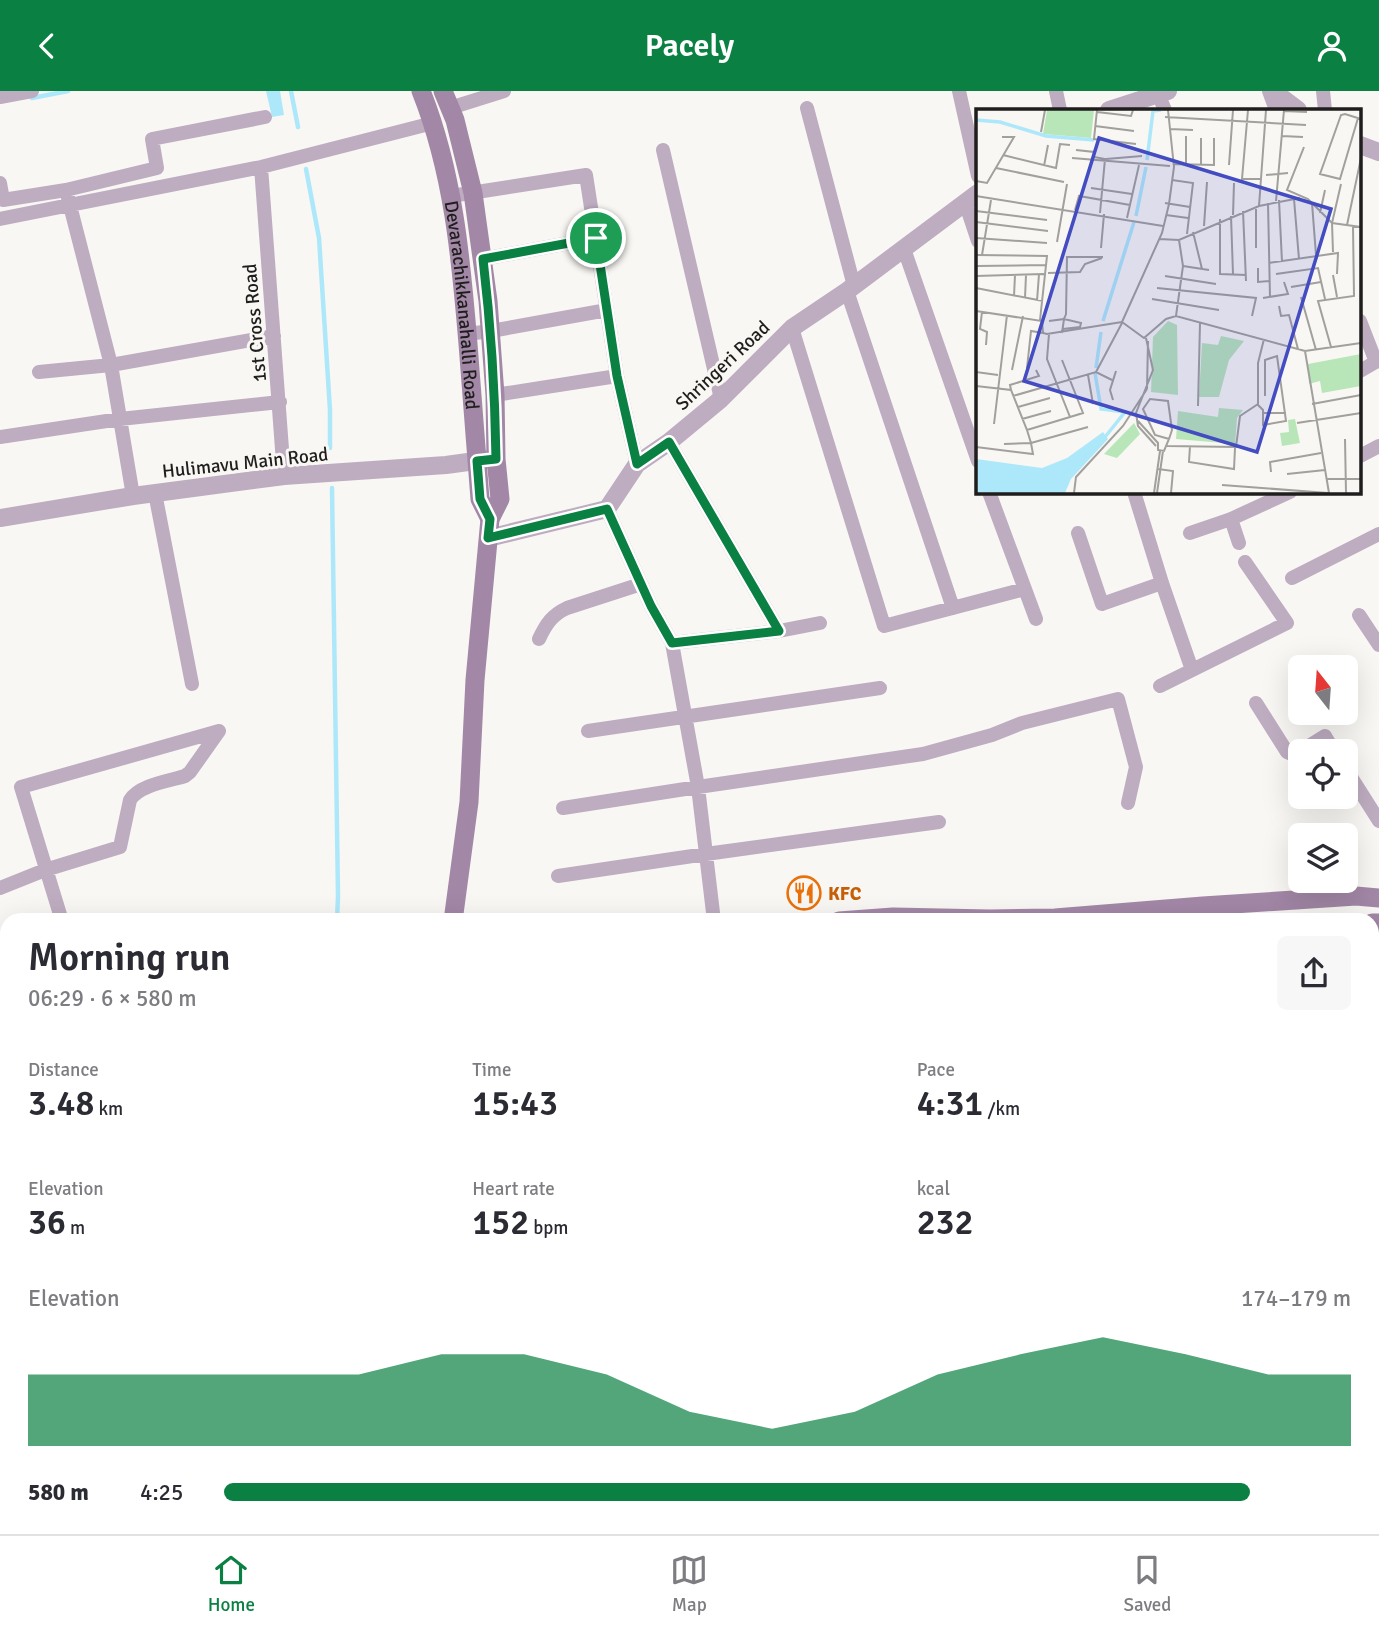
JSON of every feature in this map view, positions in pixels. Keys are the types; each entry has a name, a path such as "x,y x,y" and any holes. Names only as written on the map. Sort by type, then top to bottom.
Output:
{"main road":[{"name":"Devarachikkanahalli Road","path":"421,91 433,123 451,196 467,334 486,460"},
{"name":"Devarachikkanahalli Road","path":"446,99 455,120 473,193 491,331 495,395 480,499 489,529 475,680 469,802 454,913"},
{"path":"1203,913 1233,912 1356,896 1379,898"}],"street":[{"path":"0,97 32,91"},
{"path":"446,99 504,91"},
{"path":"959,91 976,167"},
{"path":"1056,91 1060,109"},
{"path":"1271,91 1276,109"},
{"path":"1271,91 1297,109"},
{"path":"1323,91 1325,109"},
{"path":"1114,109 1164,98"},
{"path":"807,108 851,288 953,608"},
{"path":"0,183 4,201 66,190 157,168 152,139 265,117"},
{"path":"0,219 261,167 433,123"},
{"path":"1362,146 1379,152"},
{"path":"663,150 721,399"},
{"name":"1st Cross Road","path":"261,167 284,476"},
{"path":"451,196 586,175 617,376 637,464"},
{"path":"66,190 111,365 133,496"},
{"path":"972,197 976,226"},
{"name":"Shringeri Road","path":"607,509 637,464 669,442 721,399 792,328 851,288 972,197"},
{"path":"483,259 596,238"},
{"path":"904,249 976,455"},
{"path":"467,334 607,310"},
{"path":"1362,325 1378,361 1362,370"},
{"path":"792,328 884,626 1025,589"},
{"path":"39,372 111,365 274,336"},
{"path":"495,395 617,376"},
{"path":"0,437 120,419 280,402"},
{"path":"669,442 779,631"},
{"path":"1362,455 1379,446"},
{"name":"Hulimavu Main Road","path":"0,518 133,496 284,476 486,460"},
{"path":"155,493 192,684"},
{"path":"989,493 1036,619"},
{"path":"1134,493 1192,670"},
{"path":"1190,533 1231,519 1288,493"},
{"path":"489,529 607,509 651,606 672,643 698,787 713,913"},
{"path":"1231,519 1239,543"},
{"path":"1078,533 1102,604 1162,583"},
{"path":"1292,579 1379,534"},
{"path":"1160,686 1287,623 1245,562"},
{"path":"539,639 550,619 557,613 641,584"},
{"path":"1359,615 1379,645"},
{"path":"672,643 820,624"},
{"path":"588,731 880,688"},
{"path":"563,809 923,754 992,735 1022,723 1118,699 1136,767 1128,803"},
{"path":"1256,703 1288,752"},
{"path":"0,888 45,870 120,847 132,795 145,788 186,776 219,731 21,787 45,870 59,913"},
{"path":"1358,788 1379,821"},
{"path":"558,876 939,822"}],"water":[{"path":"266,91 280,91 284,115 272,117"}],"waterway":[{"path":"32,98 68,91"},
{"path":"291,91 298,127"},
{"path":"306,169 319,238 330,448"},
{"path":"332,488 337,913"}],"place":[{"name":"KFC","path":"804,893"}],"route":[{"path":"596,238 617,376 637,464 669,442 779,631 672,643 651,606 607,509 488,538 490,519 480,499 477,461 496,459 491,331 483,259 596,238"}]}
